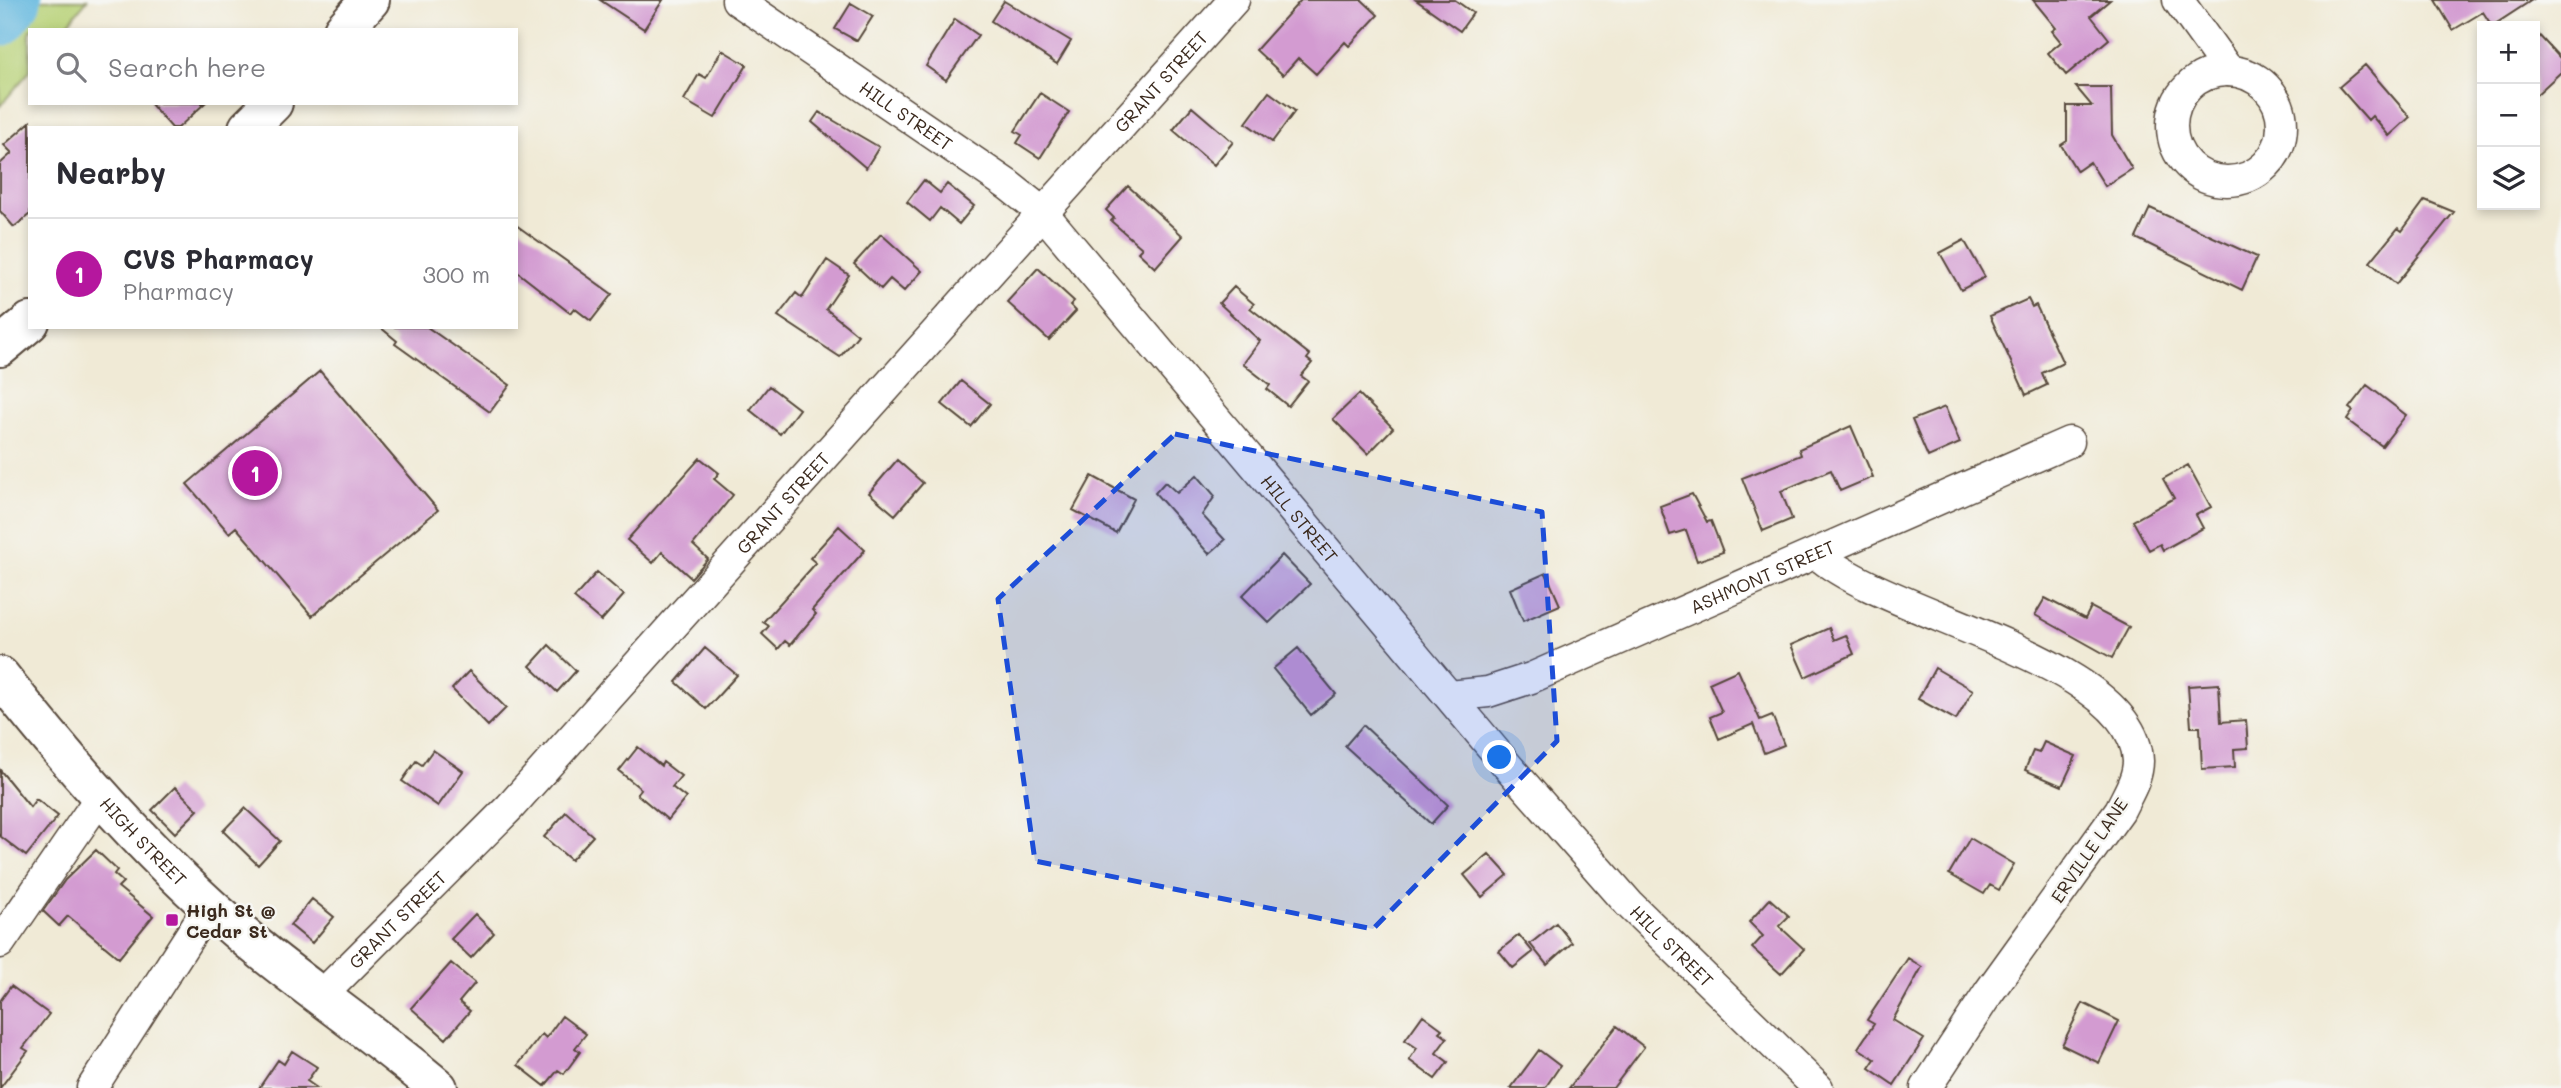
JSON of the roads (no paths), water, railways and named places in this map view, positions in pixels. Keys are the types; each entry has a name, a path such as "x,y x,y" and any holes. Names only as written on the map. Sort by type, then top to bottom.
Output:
{"main road":[{"path":"345,28 370,0"},
{"path":"250,126 271,105"},
{"path":"0,346 28,324"},
{"name":"HIGH STREET","path":"0,676 50,740 209,906 438,1088"}],"street":[{"name":"HILL STREET","path":"737,0 1008,185 1042,212 1629,904 1818,1088"},
{"name":"GRANT STREET","path":"321,996 510,807 1234,0"},
{"path":"2178,0 2229,71"},
{"name":"ASHMONT STREET","path":"1450,696 1488,692 1531,678 2069,442"},
{"name":"ERVILLE LANE","path":"1817,554 1858,583 2050,664 2090,687 2117,714 2133,739 2138,760 2135,779 2120,810 1989,992 1926,1088"},
{"path":"0,943 101,796"},
{"path":"92,1088 209,906"}],"waterway":[{"path":"0,21 16,0"}],"place":[{"name":"CVS Pharmacy","path":"255,473"},
{"name":"High St @ Cedar St","path":"172,920"}]}
